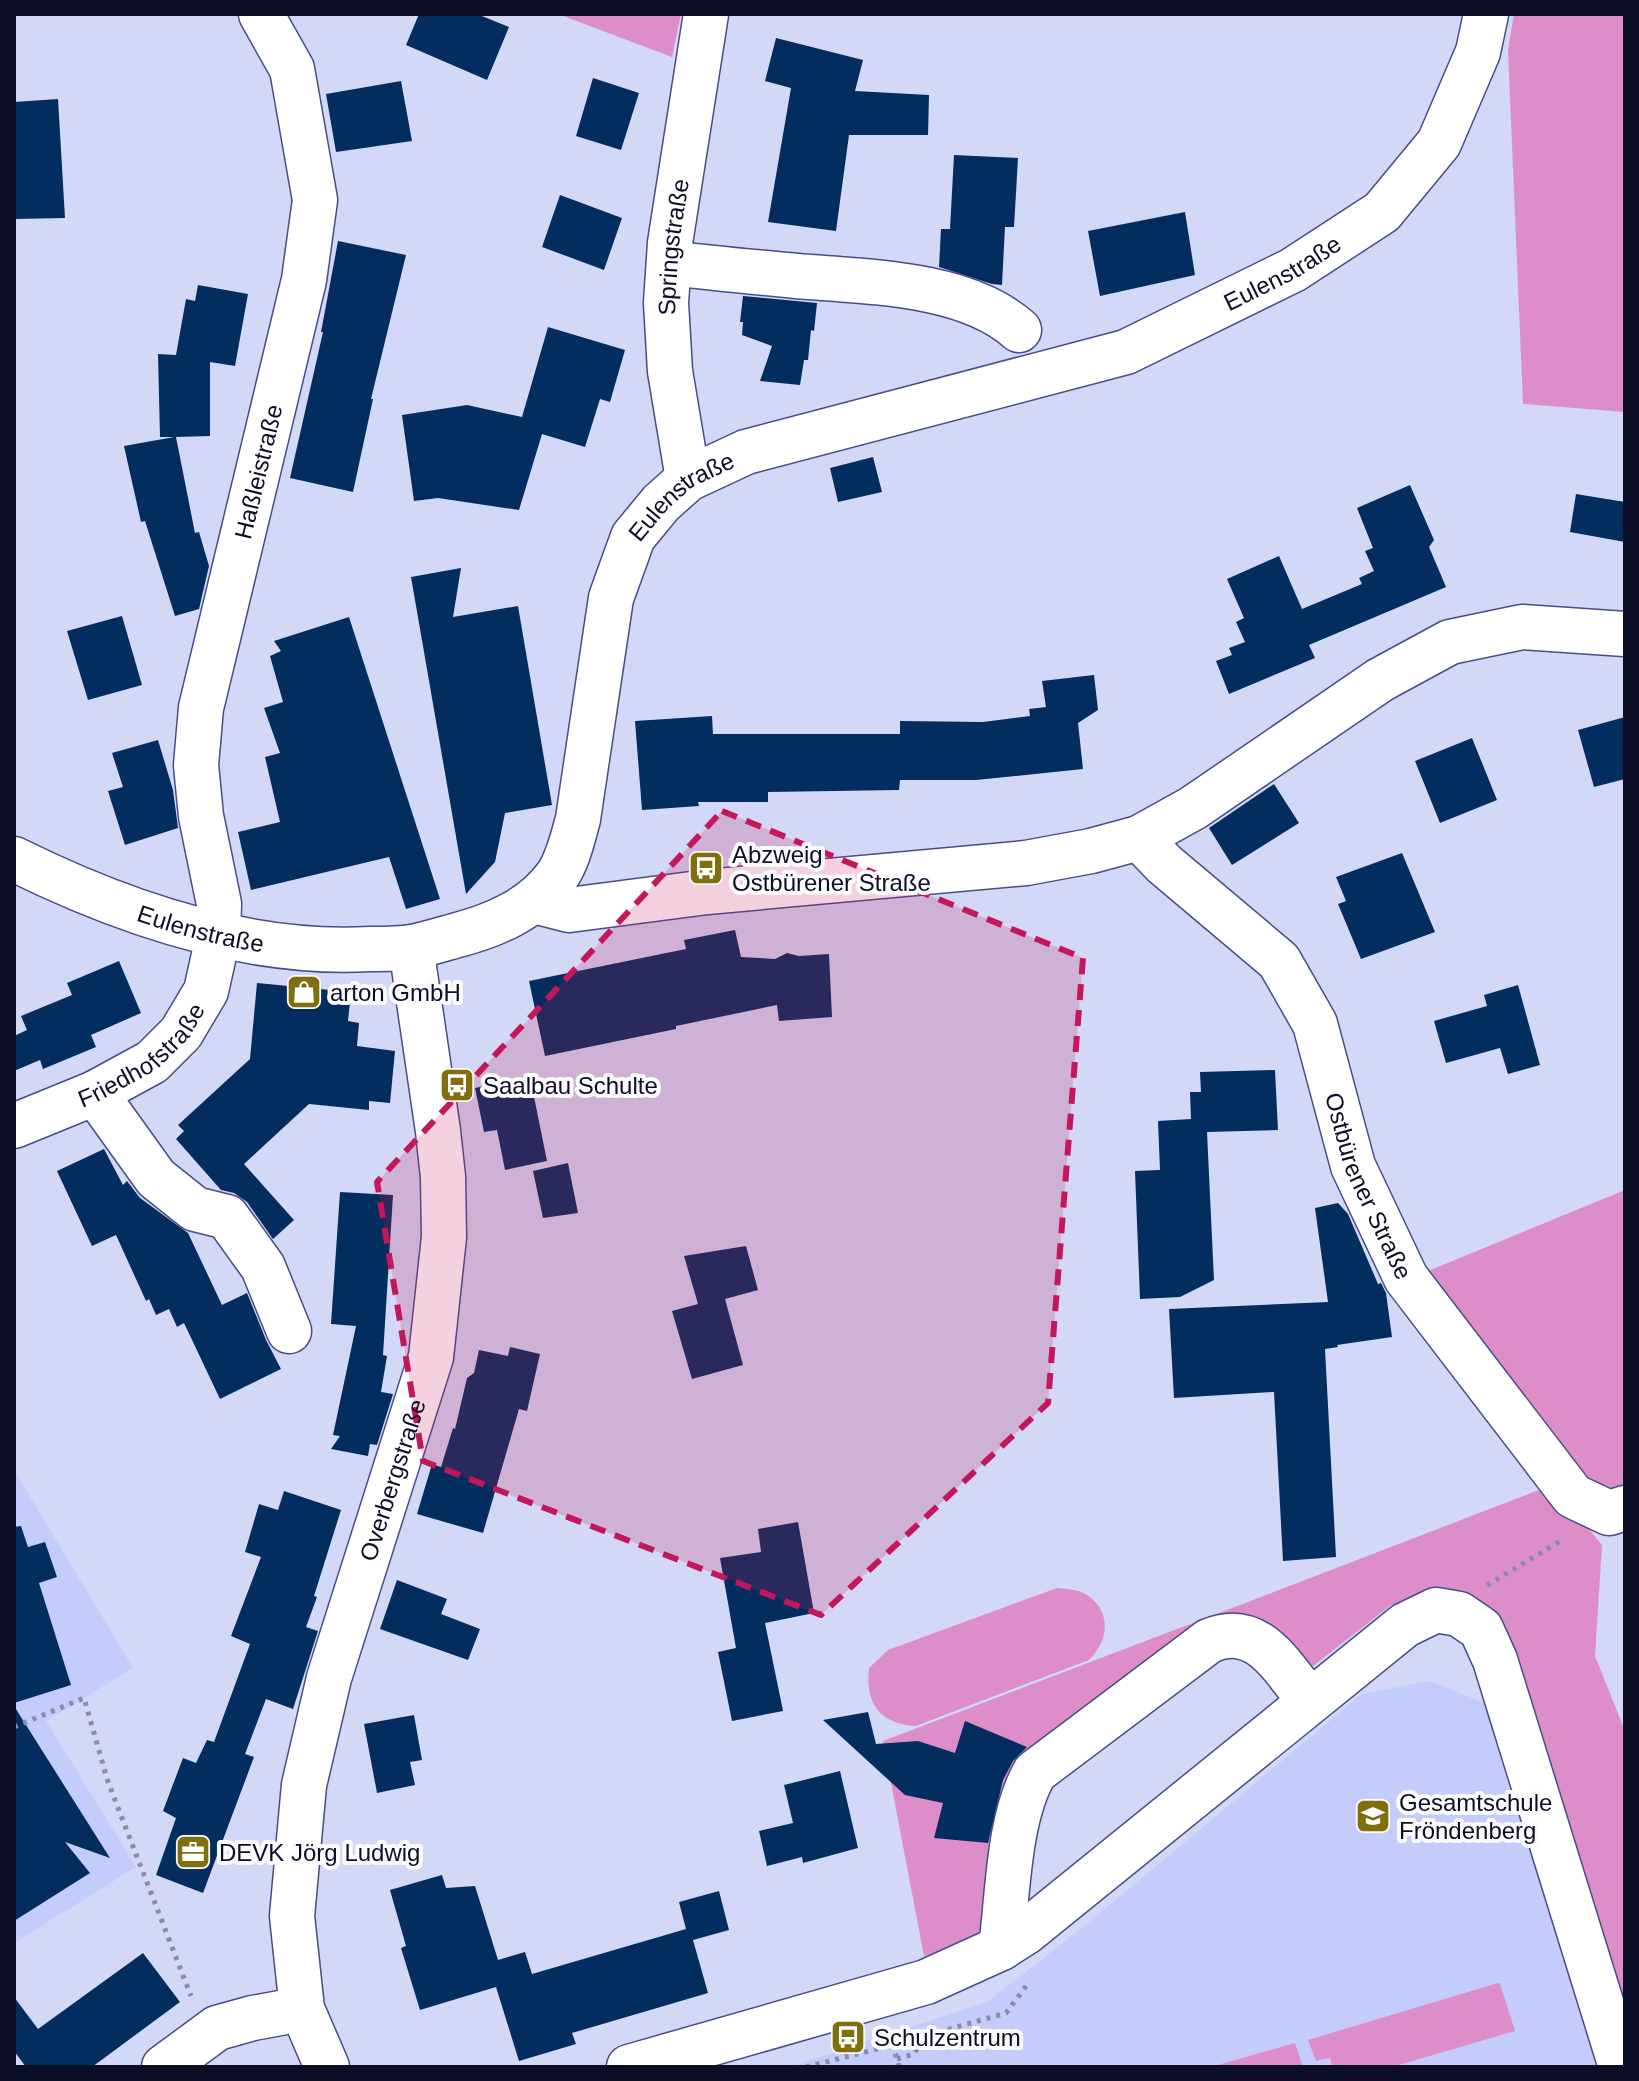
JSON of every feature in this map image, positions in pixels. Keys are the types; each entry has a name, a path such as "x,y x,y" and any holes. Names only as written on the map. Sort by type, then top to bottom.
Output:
{"street":[{"name":"Haßleistraße","path":"218,937 219,904 201,816 196,765 201,708 304,280 315,200 292,69 261,14"},
{"name":"Springstraße","path":"688,479 670,371 666,303 669,263 706,14"},
{"name":"Eulenstraße","path":"14,859 141,912 218,937 289,948 346,951 411,947 481,929 507,918 534,901 558,875 578,819 611,598 633,537 661,503 688,479 746,452 1126,352 1293,270 1382,212 1439,143 1478,52 1486,14"},
{"path":"669,263 913,286 1002,315 1019,330"},
{"path":"534,901 569,910 707,892 1026,863 1091,851 1139,838 1193,808 1380,680 1450,642 1522,627 1625,634"},
{"name":"Ostbürener Straße","path":"1139,838 1164,864 1279,961 1315,1024 1353,1166 1406,1278 1573,1496 1617,1511"},
{"name":"Friedhofstraße","path":"14,1126 95,1093 152,1062 181,1033 206,991 218,937"},
{"name":"Overbergstraße","path":"327,2067 302,2009 292,1916 304,1785 329,1678 431,1357 444,1237 443,1177 435,1101 411,947"},
{"path":"95,1093 156,1178 195,1209 227,1217 263,1267 289,1331"},
{"path":"629,2067 926,1982 1001,1948 1026,1932 1405,1625 1436,1610 1459,1614 1481,1629 1495,1660 1621,2067"},
{"path":"1001,1948 1018,1811 1025,1788 1035,1772 1209,1641 1226,1634 1244,1635 1265,1647 1310,1701"},
{"path":"164,2067 217,2028 302,2009"}],"path":[{"path":"1459,1614 1472,1594 1617,1511"},
{"path":"14,1727 84,1698 108,1782 194,2003"},
{"path":"897,2059 914,2054 924,2036"},
{"path":"806,2067 893,2045"}],"highlighted area":[{"path":"722,811 1083,958 1048,1403 821,1615 423,1461 377,1182"}],"shaded area":[{"path":"558,14 681,14 672,57"},
{"path":"1514,14 1625,14 1625,412 1523,404 1508,50"},
{"path":"1625,1190 1625,1502 1583,1493 1411,1278"},
{"path":"14,1470 133,1668 46,1721 136,1867 14,1943"},
{"path":"1552,1485 1602,1545 1595,1656 1625,1731 1625,2051 1511,1663 1430,1594 1391,1605 1308,1670 1247,1616 1214,1615"},
{"path":"1057,1588 1084,1593 1101,1610 1104,1636 1089,1660 916,1726 893,1721 878,1710 870,1692 869,1668 888,1650"},
{"path":"1214,1615 1057,1733 990,1930 962,1949 924,1956 883,1741"},
{"name":"Gesamtschule Fröndenberg","path":"1429,1681 1498,1708 1607,2067 789,2067 987,2002 1087,1924 1362,1694"},
{"path":"1498,1983 1515,2031 1392,2067 1332,2067 1330,2058 1316,2061 1308,2040"},
{"path":"1295,2043 1303,2067 1211,2067"}],"building":[{"path":"419,14 477,14 509,27 487,80 406,45"},
{"path":"776,38 863,60 855,91 929,95 928,135 849,135 836,231 768,222 791,88 765,81"},
{"path":"593,78 639,93 621,150 576,136"},
{"path":"401,81 412,141 336,152 326,94"},
{"path":"58,99 65,218 14,219 14,102"},
{"path":"954,155 1018,158 1014,227 1005,227 1002,285 939,267 941,229 950,229"},
{"path":"560,195 622,218 604,270 542,247"},
{"path":"1185,212 1195,275 1100,296 1088,231"},
{"path":"338,241 406,255 371,399 353,492 290,478 323,332"},
{"path":"198,285 248,294 235,366 210,362 210,436 176,437 195,533 199,532 209,566 199,609 175,616 145,521 141,522 124,446 174,437 160,437 158,354 176,355 186,299 195,301"},
{"path":"743,296 817,303 808,360 804,360 800,385 760,381 772,346 742,335"},
{"path":"548,327 625,350 610,402 600,399 585,447 542,434 519,510 438,498 414,501 402,415 467,405 522,417"},
{"path":"873,457 882,492 838,502 830,468"},
{"path":"1410,485 1434,540 1429,547 1446,587 1309,645 1315,658 1229,694 1216,661 1232,655 1229,648 1245,642 1236,622 1244,618 1227,579 1279,556 1302,609 1362,584 1359,578 1374,571 1365,551 1373,548 1357,508"},
{"path":"1576,494 1625,502 1625,542 1570,532"},
{"path":"461,568 453,617 518,606 552,805 505,813 495,862 466,894 411,577"},
{"path":"122,616 142,685 88,700 67,631"},
{"path":"349,617 440,899 406,909 389,857 251,890 238,832 280,822 265,757 280,753 264,708 283,702 270,656 281,651 274,641"},
{"path":"1094,675 1098,710 1078,723 1083,769 976,780 900,780 899,790 768,792 768,802 698,802 699,806 642,810 635,721 712,716 713,734 900,734 900,721 983,722 1030,716 1029,709 1046,707 1042,681"},
{"path":"1625,717 1625,779 1594,787 1578,730"},
{"path":"1472,738 1497,800 1440,823 1415,761"},
{"path":"158,740 173,790 178,828 125,845 108,791 123,787 112,753"},
{"path":"1274,784 1299,823 1232,865 1209,828"},
{"path":"1402,853 1435,932 1361,959 1338,904 1346,901 1336,877"},
{"path":"735,930 741,957 775,959 787,953 799,956 829,954 832,1017 779,1021 777,1005 545,1056 529,981 686,949 684,940"},
{"path":"119,961 141,1013 91,1035 96,1047 43,1069 40,1060 14,1071 14,1036 27,1030 21,1016 72,995 67,983"},
{"path":"257,983 351,992 348,1021 359,1023 357,1046 395,1051 390,1103 369,1101 369,1110 309,1104 244,1164 294,1220 273,1239 247,1202 234,1193 221,1190 176,1139 184,1131 178,1125 250,1059"},
{"path":"1518,985 1540,1065 1508,1074 1500,1048 1446,1063 1434,1021 1487,1006 1484,995"},
{"path":"1275,1070 1278,1130 1207,1132 1214,1280 1180,1297 1140,1299 1135,1171 1160,1170 1158,1121 1191,1119 1190,1092 1201,1092 1200,1072"},
{"path":"530,1077 547,1161 505,1170 497,1130 484,1132 475,1088"},
{"path":"104,1149 123,1185 127,1181 140,1198 188,1233 222,1305 247,1293 281,1369 220,1399 184,1323 177,1327 169,1309 156,1315 149,1299 146,1301 116,1235 92,1246 57,1171"},
{"path":"568,1163 578,1213 543,1218 533,1171"},
{"path":"340,1192 393,1195 383,1355 387,1356 381,1392 393,1394 377,1445 370,1444 368,1456 331,1449 340,1436 333,1435 356,1326 331,1324"},
{"path":"1338,1203 1348,1214 1378,1284 1381,1283 1386,1293 1392,1337 1325,1349 1336,1557 1283,1561 1274,1392 1174,1398 1169,1309 1328,1302 1315,1208"},
{"path":"746,1246 758,1290 725,1299 743,1365 692,1379 672,1311 698,1304 684,1256"},
{"path":"510,1347 540,1354 527,1411 519,1409 483,1533 417,1514 432,1464 441,1467 455,1429 467,1378 474,1373 479,1350 508,1356"},
{"path":"284,1491 341,1510 306,1627 318,1631 293,1709 266,1699 245,1754 254,1757 203,1893 156,1875 176,1818 163,1811 183,1758 196,1763 207,1740 214,1742 250,1644 231,1636 261,1557 245,1552 259,1504 278,1510"},
{"path":"798,1522 814,1613 765,1623 783,1711 732,1721 718,1652 736,1648 720,1558 761,1552 758,1529"},
{"path":"21,1526 28,1547 45,1542 57,1577 39,1583 71,1685 14,1703 14,1527"},
{"path":"397,1580 447,1599 441,1614 480,1629 468,1660 380,1629"},
{"path":"14,1706 110,1858 65,1842 90,1873 14,1921"},
{"path":"868,1712 876,1744 918,1741 955,1753 965,1721 1027,1747 1013,1761 1003,1780 988,1843 934,1838 943,1803 905,1795 823,1720"},
{"path":"414,1715 422,1760 410,1762 415,1785 377,1793 364,1724"},
{"path":"840,1771 858,1848 803,1863 802,1857 767,1866 759,1831 793,1823 784,1785"},
{"path":"442,1875 446,1888 475,1886 498,1960 525,1952 532,1974 686,1929 679,1902 719,1891 729,1930 693,1940 708,1993 572,2033 576,2044 519,2061 496,1987 420,2010 401,1948 406,1946 390,1890"},
{"path":"143,1953 180,2002 92,2067 26,2067 14,2051 14,1997 38,2029"}],"place":[{"name":"Abzweig Ostbürener Straße","path":"706,868"},
{"name":"arton GmbH","path":"304,992"},
{"name":"Saalbau Schulte","path":"457,1085"},
{"name":"Gesamtschule Fröndenberg","path":"1373,1816"},
{"name":"DEVK Jörg Ludwig","path":"193,1852"},
{"name":"Schulzentrum","path":"848,2037"}]}
